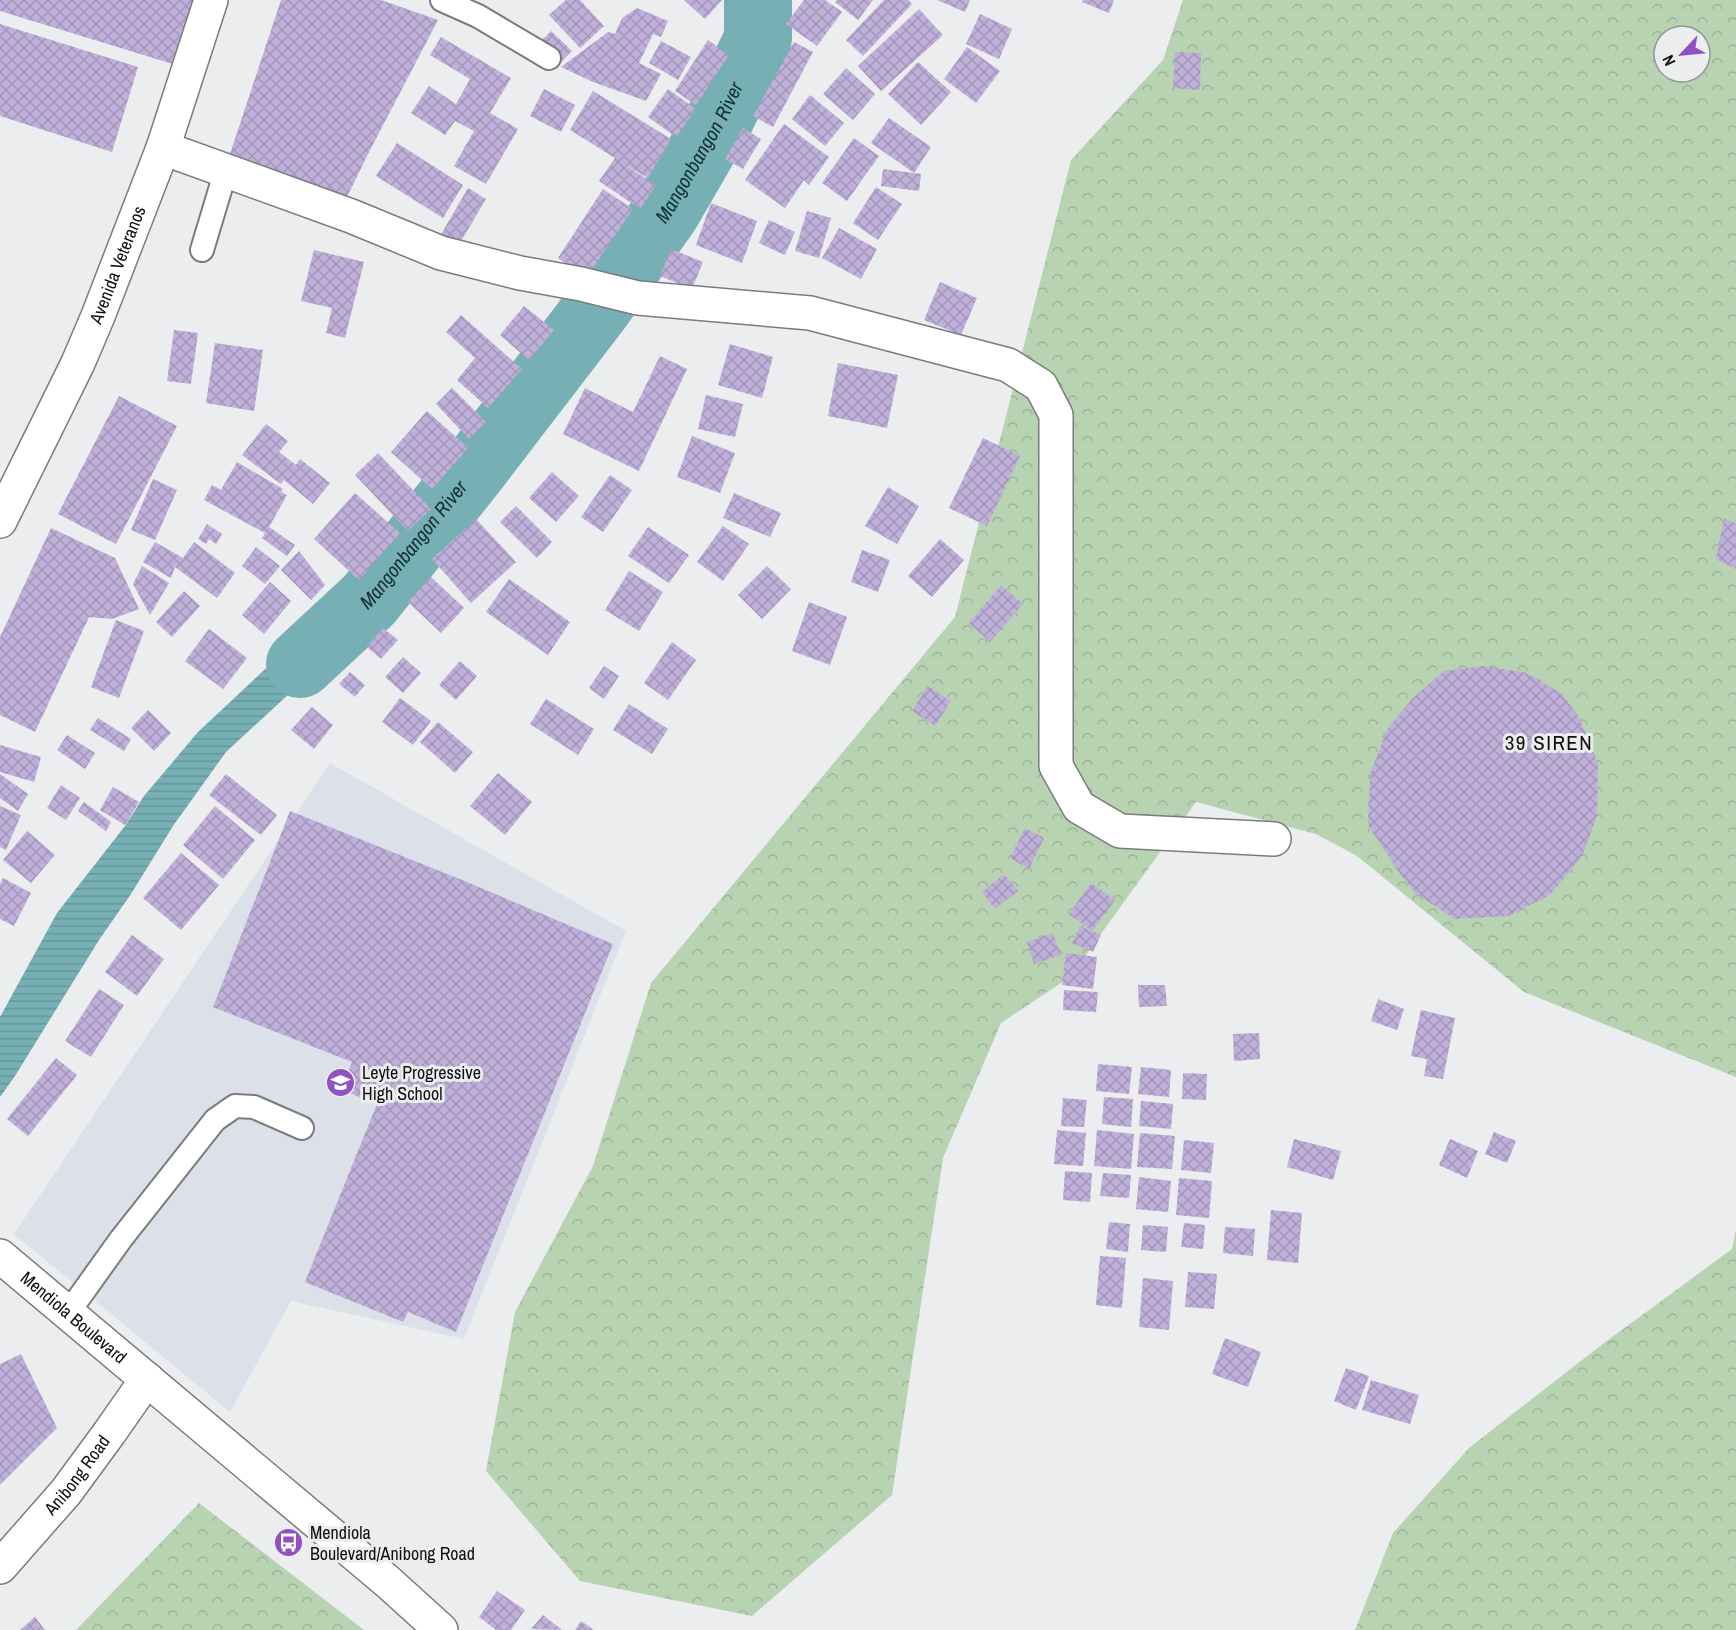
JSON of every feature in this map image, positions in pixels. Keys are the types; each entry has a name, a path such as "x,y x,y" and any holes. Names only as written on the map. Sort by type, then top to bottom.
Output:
{"street":[{"name":"Avenida Veteranos","path":"0,520 78,363 98,316 163,148 211,0"},
{"path":"163,148 351,216 441,254 638,298 810,313 1008,365 1041,386 1056,415 1056,766 1079,807 1120,831 1274,839"},
{"name":"Mendiola Boulevard","path":"0,1256 388,1582 441,1630"},
{"name":"Anibong Road","path":"0,1567 66,1492 147,1379"}],"lane":[{"path":"442,0 478,16 549,58"},
{"path":"202,250 226,170"},
{"path":"68,1313 215,1119 235,1106 254,1107 302,1128"}],"shaded area":[{"name":"Leyte Progressive High School","path":"330,763 626,931 464,1339 291,1301 230,1412 14,1234"}],"green space":[{"path":"1183,0 1736,0 1736,1077 1524,992 1357,856 1316,834 1196,802 1070,977 1001,1023 943,1158 892,1495 752,1616 580,1581 486,1471 515,1312 593,1166 651,983 955,617 1071,160 1163,60"},
{"path":"1736,1230 1736,1630 1355,1630 1393,1533 1469,1448 1600,1346 1732,1249"},
{"path":"199,1503 364,1630 76,1630"}],"water":[{"path":"353,587 380,610 226,752 173,826 0,1097 0,1017 57,913 125,826 144,796 198,732"}],"building":[{"path":"0,0 195,0 176,65 0,11"},
{"path":"281,0 381,0 438,20 342,207 230,154"},
{"path":"566,0 580,0 604,26 580,48 549,15"},
{"path":"684,0 722,0 705,19"},
{"path":"804,0 825,0 842,12 817,46 786,24"},
{"path":"837,0 873,0 858,20 835,2"},
{"path":"884,0 908,0 912,4 863,56 846,40"},
{"path":"937,0 970,0 965,12"},
{"path":"1083,0 1114,0 1109,13 1082,2"},
{"path":"637,8 668,21 661,37 653,34 639,63 661,74 646,101 593,82 561,67 608,32 615,34 622,18"},
{"path":"919,9 943,35 881,91 858,66"},
{"path":"980,14 1012,29 999,59 966,44"},
{"path":"0,24 138,67 112,152 0,116"},
{"path":"551,31 572,51 558,65 537,45"},
{"path":"441,37 511,78 490,113 518,129 486,184 454,166 474,131 455,121 445,135 411,113 429,86 456,104 470,79 430,55"},
{"path":"708,40 729,55 696,105 675,91"},
{"path":"661,41 691,57 678,80 649,63"},
{"path":"794,42 813,52 773,127 753,116"},
{"path":"967,47 1000,71 976,103 944,79"},
{"path":"1175,52 1201,53 1200,90 1173,88"},
{"path":"918,62 951,92 921,125 888,94"},
{"path":"846,68 875,94 853,120 823,94"},
{"path":"544,89 575,105 561,132 530,116"},
{"path":"668,89 696,109 676,137 648,117"},
{"path":"593,91 671,139 648,178 624,164 656,185 640,209 599,181 615,158 570,130"},
{"path":"810,95 844,123 825,146 792,119"},
{"path":"889,118 931,147 914,173 871,143"},
{"path":"784,124 829,157 809,185 804,180 785,208 745,180"},
{"path":"743,128 761,139 743,169 725,159"},
{"path":"854,138 879,156 847,201 822,183"},
{"path":"397,143 463,185 443,218 376,176"},
{"path":"883,169 921,174 919,191 881,186"},
{"path":"876,187 902,204 878,240 853,223"},
{"path":"468,188 486,199 454,253 436,243"},
{"path":"603,189 633,209 586,278 558,258"},
{"path":"711,203 757,221 742,263 696,245"},
{"path":"807,211 831,218 819,258 795,251"},
{"path":"769,220 795,232 785,255 759,243"},
{"path":"839,228 877,249 861,279 822,258"},
{"path":"671,249 703,262 692,289 660,276"},
{"path":"314,250 364,262 345,338 326,333 332,308 301,301"},
{"path":"940,282 977,298 961,335 924,320"},
{"path":"524,306 554,330 529,360 500,335"},
{"path":"461,315 522,369 488,408 457,380 475,358 446,332"},
{"path":"174,330 198,333 191,384 167,381"},
{"path":"215,343 263,350 254,411 206,403"},
{"path":"730,344 773,357 762,398 718,385"},
{"path":"660,356 687,369 639,471 563,434 585,388 633,412"},
{"path":"838,363 898,375 887,428 828,416"},
{"path":"452,388 486,422 469,439 436,404"},
{"path":"706,395 743,404 735,437 698,429"},
{"path":"119,396 177,426 116,544 58,514"},
{"path":"427,411 468,448 432,489 391,452"},
{"path":"266,424 288,441 279,452 296,465 300,459 330,483 313,504 284,480 281,484 242,455"},
{"path":"692,436 735,453 720,493 677,477"},
{"path":"983,438 1020,456 987,526 949,508"},
{"path":"378,453 431,509 408,531 355,475"},
{"path":"237,462 283,489 281,492 287,495 269,527 295,545 287,556 262,538 265,533 204,500 212,485 221,490"},
{"path":"552,472 579,496 556,522 529,498"},
{"path":"610,475 632,490 603,532 581,517"},
{"path":"153,479 177,490 155,540 131,530"},
{"path":"888,487 919,506 897,544 865,526"},
{"path":"355,493 400,533 359,580 314,539"},
{"path":"734,493 781,513 770,537 723,518"},
{"path":"516,506 552,542 537,558 500,522"},
{"path":"1724,518 1736,524 1736,569 1716,559"},
{"path":"476,519 516,562 471,603 432,559"},
{"path":"207,524 222,534 216,544 209,539 206,544 198,539"},
{"path":"723,526 749,544 723,581 697,562"},
{"path":"648,527 689,555 669,583 628,556"},
{"path":"51,528 115,558 139,609 112,619 89,617 35,732 0,715 0,637"},
{"path":"940,539 964,560 932,597 908,576"},
{"path":"155,542 183,558 194,542 235,573 217,598 175,567 171,578 143,562"},
{"path":"256,547 280,566 265,584 242,566"},
{"path":"862,550 890,560 878,592 851,582"},
{"path":"299,551 325,585 311,600 281,570"},
{"path":"142,566 169,583 150,615 133,584"},
{"path":"767,566 791,589 762,619 738,595"},
{"path":"629,571 663,592 639,631 605,610"},
{"path":"431,577 464,608 441,633 408,602"},
{"path":"509,579 570,622 548,655 486,612"},
{"path":"270,582 291,601 264,634 242,615"},
{"path":"1001,585 1023,604 990,642 969,623"},
{"path":"184,591 200,606 172,637 156,622"},
{"path":"809,602 847,617 830,665 792,651"},
{"path":"116,620 144,631 119,698 91,687"},
{"path":"383,628 398,640 381,659 367,647"},
{"path":"209,629 247,658 223,689 185,661"},
{"path":"672,642 696,660 668,700 644,683"},
{"path":"403,657 421,673 403,693 385,677"},
{"path":"460,661 477,676 456,700 439,685"},
{"path":"604,666 619,676 604,699 589,688"},
{"path":"1485,666 1527,673 1562,694 1579,717 1598,764 1597,816 1582,856 1550,895 1508,916 1455,919 1415,893 1368,825 1370,774 1388,728 1412,699 1444,671"},
{"path":"350,672 365,685 355,697 339,684"},
{"path":"928,686 951,701 935,726 912,711"},
{"path":"400,698 431,721 413,745 382,722"},
{"path":"546,699 594,729 578,755 530,724"},
{"path":"629,704 668,729 652,754 613,730"},
{"path":"312,707 333,725 314,749 291,730"},
{"path":"148,710 171,733 154,751 131,728"},
{"path":"98,718 131,739 124,751 90,730"},
{"path":"438,722 473,752 455,773 420,742"},
{"path":"67,735 95,753 85,769 57,750"},
{"path":"0,745 41,757 34,782 0,772"},
{"path":"498,773 532,802 505,835 470,806"},
{"path":"0,774 28,794 18,811 0,798"},
{"path":"226,774 277,815 261,835 209,795"},
{"path":"61,785 80,798 66,820 47,808"},
{"path":"113,787 139,802 125,825 100,810"},
{"path":"84,802 111,822 106,831 78,811"},
{"path":"0,806 21,815 6,850 0,847"},
{"path":"215,806 255,840 223,879 183,845"},
{"path":"290,811 613,944 456,1332 408,1312 403,1322 305,1282 377,1104 342,1090 352,1062 213,1007"},
{"path":"1025,828 1044,838 1029,869 1010,858"},
{"path":"27,831 55,855 31,883 3,860"},
{"path":"181,853 219,885 181,930 143,898"},
{"path":"1004,874 1018,891 995,909 982,892"},
{"path":"3,878 31,893 14,926 0,919 0,884"},
{"path":"1091,883 1115,900 1092,931 1069,914"},
{"path":"1080,926 1101,935 1093,952 1072,943"},
{"path":"1053,933 1061,955 1034,964 1027,942"},
{"path":"132,935 164,959 137,996 105,972"},
{"path":"1066,953 1097,957 1093,989 1062,985"},
{"path":"1138,985 1165,985 1167,1006 1139,1007"},
{"path":"99,989 124,1005 91,1057 65,1041"},
{"path":"1064,990 1098,992 1096,1012 1063,1010"},
{"path":"1378,999 1404,1009 1397,1030 1371,1021"},
{"path":"1421,1010 1455,1018 1443,1079 1424,1076 1427,1059 1411,1056"},
{"path":"1259,1033 1260,1059 1234,1061 1233,1034"},
{"path":"56,1058 77,1075 28,1136 7,1119"},
{"path":"1098,1064 1132,1067 1129,1094 1096,1091"},
{"path":"1141,1067 1171,1070 1169,1097 1138,1094"},
{"path":"1183,1073 1207,1074 1206,1100 1182,1099"},
{"path":"1104,1097 1133,1099 1131,1127 1102,1124"},
{"path":"1063,1098 1087,1100 1084,1127 1061,1126"},
{"path":"1141,1101 1173,1104 1171,1129 1139,1126"},
{"path":"1057,1130 1086,1133 1083,1166 1054,1164"},
{"path":"1097,1130 1134,1134 1131,1169 1094,1166"},
{"path":"1494,1132 1516,1141 1507,1163 1485,1154"},
{"path":"1140,1133 1175,1136 1172,1169 1137,1167"},
{"path":"1294,1139 1341,1151 1333,1180 1287,1167"},
{"path":"1450,1139 1478,1151 1467,1178 1439,1165"},
{"path":"1184,1140 1214,1143 1211,1173 1181,1170"},
{"path":"1065,1171 1092,1173 1090,1202 1063,1200"},
{"path":"1103,1173 1131,1175 1129,1198 1100,1196"},
{"path":"1139,1177 1171,1181 1168,1212 1136,1209"},
{"path":"1179,1178 1212,1181 1209,1218 1176,1215"},
{"path":"1271,1210 1302,1213 1298,1263 1267,1260"},
{"path":"1109,1222 1130,1224 1128,1252 1106,1249"},
{"path":"1184,1223 1205,1225 1203,1249 1181,1247"},
{"path":"1143,1225 1168,1227 1166,1252 1141,1250"},
{"path":"1225,1227 1255,1229 1253,1256 1223,1253"},
{"path":"1100,1256 1126,1258 1122,1308 1096,1305"},
{"path":"1188,1272 1217,1274 1214,1309 1185,1307"},
{"path":"1143,1278 1173,1281 1169,1330 1139,1327"},
{"path":"1225,1338 1261,1352 1248,1387 1212,1374"},
{"path":"21,1354 57,1428 0,1485 0,1364"},
{"path":"1346,1368 1369,1376 1356,1410 1334,1401"},
{"path":"1371,1380 1419,1395 1410,1424 1362,1410"},
{"path":"497,1591 525,1610 511,1630 496,1630 479,1617"},
{"path":"543,1615 562,1630 531,1629"},
{"path":"35,1617 45,1630 20,1630"},
{"path":"581,1621 594,1630 575,1630"}],"waterway":[{"name":"Mangonbangon River","path":"300,664 369,600 470,474 598,307 666,212 721,117 758,39 758,0"}],"place":[{"name":"Leyte Progressive High School","path":"341,1083"},
{"name":"Mendiola Boulevard/Anibong Road","path":"289,1543"}],"district":[{"name":"39 SIREN","path":"1549,743"}]}
